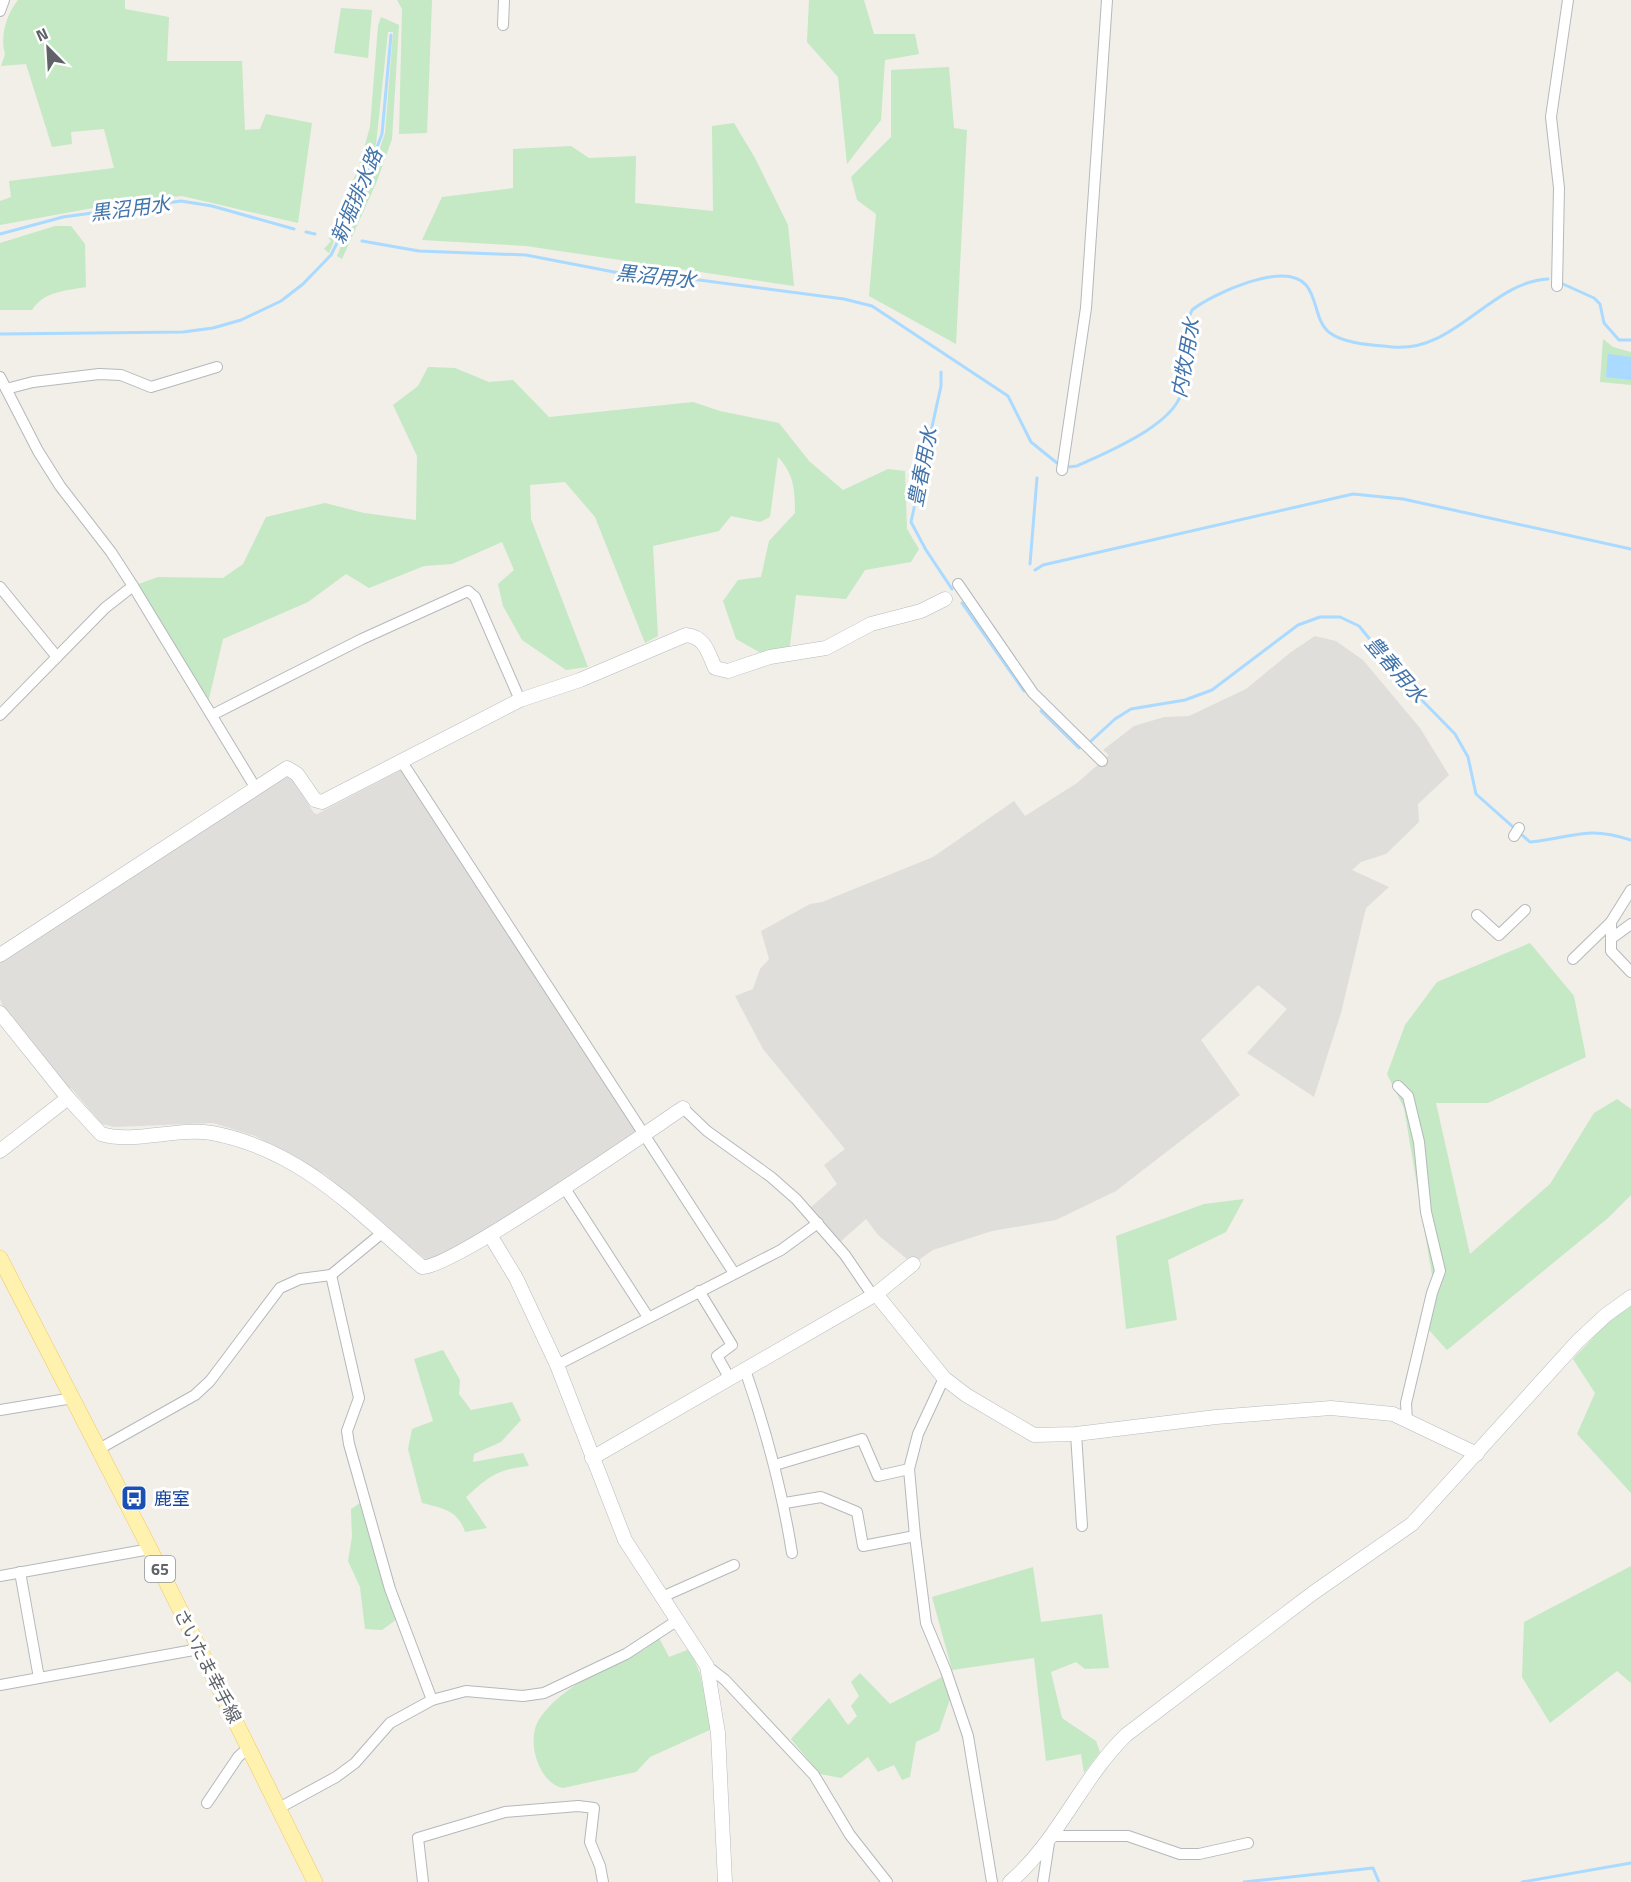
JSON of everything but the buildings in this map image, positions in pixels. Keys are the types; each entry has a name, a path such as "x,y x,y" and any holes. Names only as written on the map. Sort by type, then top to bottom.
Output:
{"main road":[{"name":"さいたま幸手線","path":"0,1258 150,1549 315,1882"}],"street":[{"path":"0,11 4,0"},
{"path":"503,25 504,0"},
{"path":"1062,470 1086,308 1107,0"},
{"path":"1557,286 1558,188 1551,117 1568,0"},
{"path":"6,389 33,382 99,374 121,375 151,387 218,367"},
{"path":"0,377 38,451 60,486 111,552 133,586 255,787"},
{"path":"0,715 105,608 133,586"},
{"path":"0,587 57,657"},
{"path":"0,955 287,768 297,774 315,800 322,802 520,700 580,680 686,635 696,636 703,642 715,668 728,671 770,657 826,648 871,624 921,611 945,599 960,588 1033,693 1102,761"},
{"path":"212,715 362,639 468,591 475,597 520,700"},
{"path":"402,762 734,1273"},
{"path":"1573,959 1611,922 1631,890"},
{"path":"1477,915 1499,935 1525,910"},
{"path":"1611,922 1611,951 1631,971"},
{"path":"1612,938 1631,924"},
{"path":"0,1013 94,1128 108,1136 212,1133 272,1151 329,1184 422,1267 429,1268 490,1235 683,1108 706,1131 771,1177 818,1223 944,1378 966,1395 1034,1435 1076,1434 1216,1417 1330,1408 1369,1410 1407,1420 1477,1454"},
{"path":"1398,1086 1408,1096 1419,1142 1426,1212 1440,1271 1432,1293 1406,1403 1407,1420"},
{"path":"0,1151 68,1098"},
{"path":"564,1187 648,1317"},
{"path":"557,1365 781,1250 818,1223"},
{"path":"99,1449 195,1395 210,1381 280,1288 300,1279 331,1275 382,1233"},
{"path":"490,1235 516,1278 557,1365 625,1540 707,1666 725,1680 814,1775 850,1835 887,1882"},
{"path":"592,1458 875,1295 913,1264"},
{"path":"331,1275 359,1398 347,1431 349,1444 390,1589 432,1700"},
{"path":"699,1291 732,1345 717,1356 730,1379"},
{"path":"1010,1882 1033,1860 1104,1756 1126,1735 1313,1593 1412,1524 1578,1341 1606,1315 1631,1297"},
{"path":"745,1370 766,1429 785,1503 792,1553"},
{"path":"944,1378 918,1434 909,1469 915,1536 926,1623 946,1671 968,1736 992,1882"},
{"path":"0,1410 73,1398"},
{"path":"1076,1434 1082,1526"},
{"path":"775,1465 862,1439 878,1476 909,1469"},
{"path":"785,1503 820,1497 857,1512 863,1546 915,1536"},
{"path":"0,1576 150,1549"},
{"path":"662,1597 734,1565"},
{"path":"20,1572 39,1678"},
{"path":"279,1808 336,1777 355,1763 390,1723 432,1700 466,1691 523,1696 544,1693 626,1654 678,1620"},
{"path":"0,1685 199,1649"},
{"path":"707,1666 717,1733 725,1882"},
{"path":"207,1803 238,1756 249,1747"},
{"path":"423,1882 418,1838 505,1812 578,1806 594,1808 590,1842 600,1866 603,1882"},
{"path":"1050,1836 1128,1836 1180,1854 1199,1854 1248,1843"},
{"path":"1042,1882 1050,1836"}],"shaded area":[{"path":"1315,636 1336,641 1363,660 1420,728 1449,775 1418,804 1419,822 1386,854 1361,862 1352,870 1389,887 1366,908 1341,1013 1314,1097 1247,1053 1287,1009 1258,985 1201,1040 1240,1095 1116,1191 1056,1220 992,1231 933,1250 913,1264 878,1235 866,1219 839,1243 810,1208 837,1184 824,1165 845,1149 763,1049 735,996 753,989 760,969 769,959 761,931 810,904 822,902 933,857 1014,801 1025,816 1077,783 1109,755 1103,750 1134,726 1164,717 1189,716 1246,689 1291,652"},
{"path":"399,771 404,771 638,1133 499,1223 430,1262 410,1248 326,1175 255,1136 213,1123 114,1127 102,1124 71,1088 68,1088 3,1008 0,999 0,962 286,776 292,778 314,813 317,814"}],"green space":[{"path":"18,0 125,0 125,9 169,17 167,61 242,61 245,130 260,129 266,114 312,123 298,223 182,196 126,202 0,225 0,201 11,197 9,181 114,168 104,129 71,132 72,144 52,147 26,64 1,66 5,54 3,40 5,26"},
{"path":"397,0 432,0 427,133 399,134 402,9"},
{"path":"809,0 864,0 874,34 915,34 919,54 885,60 881,120 847,164 838,77 807,42"},
{"path":"341,8 372,10 368,58 334,53"},
{"path":"381,17 399,25 392,139 377,181 342,259 337,256 372,172 385,133 393,32 388,32 376,144 329,253 324,249 331,241 329,239 358,169 370,127 378,26"},
{"path":"949,67 954,128 967,130 956,344 869,296 876,214 857,200 851,177 891,137 891,70"},
{"path":"734,123 755,158 788,225 794,286 526,246 422,240 442,197 513,188 513,149 571,146 589,158 636,156 635,203 713,211 712,126"},
{"path":"55,226 71,226 85,244 86,287 49,295 32,310 0,310 0,243"},
{"path":"1603,339 1613,347 1631,352 1631,385 1600,382"},
{"path":"428,367 455,368 489,382 513,380 549,417 693,402 720,411 779,423 809,461 843,490 888,469 905,471 907,529 919,549 911,562 865,570 846,599 796,595 789,654 759,652 736,639 723,601 738,580 761,577 769,541 795,513 795,497 790,476 778,457 770,517 760,522 731,516 719,531 653,546 658,636 645,643 595,517 565,482 530,485 531,519 588,667 566,670 522,640 503,606 498,584 514,570 502,542 452,564 424,566 369,588 346,574 308,602 223,639 207,707 133,586 158,577 223,578 243,564 266,517 325,503 364,513 416,520 417,456 393,405 418,386"},
{"path":"1530,943 1574,996 1586,1057 1488,1103 1436,1103 1470,1254 1550,1184 1594,1113 1617,1099 1631,1109 1631,1195 1608,1218 1447,1350 1428,1329 1434,1287 1404,1108 1387,1074 1405,1025 1437,982"},
{"path":"1244,1199 1226,1232 1168,1260 1177,1320 1126,1329 1116,1236 1204,1204"},
{"path":"1631,1306 1631,1493 1577,1434 1595,1393 1573,1359 1606,1324"},
{"path":"443,1350 460,1380 459,1394 471,1410 512,1402 521,1420 501,1442 474,1454 473,1462 523,1453 529,1466 509,1469 494,1475 466,1497 487,1528 465,1532 454,1514 422,1503 408,1449 412,1429 433,1421 414,1359"},
{"path":"360,1503 386,1595 397,1619 382,1630 365,1629 360,1587 348,1561 352,1537 351,1509"},
{"path":"1631,1566 1631,1683 1617,1671 1550,1723 1522,1677 1524,1622"},
{"path":"1033,1567 1041,1622 1102,1614 1109,1668 1085,1669 1076,1662 1051,1672 1062,1718 1096,1741 1100,1752 1084,1773 1081,1754 1046,1761 1034,1658 952,1670 932,1597"},
{"path":"659,1638 669,1657 690,1649 700,1674 712,1729 650,1757 636,1772 563,1788 554,1784 541,1769 534,1748 536,1727 544,1712 576,1685 632,1657"},
{"path":"860,1673 890,1704 942,1677 950,1699 939,1731 916,1742 910,1777 902,1780 894,1765 878,1772 868,1757 841,1778 820,1774 791,1739 829,1698 848,1725 857,1716 851,1706 859,1696 851,1682"}],"water":[{"path":"1608,354 1631,357 1631,380 1606,377"}],"waterway":[{"name":"新堀排水路","path":"0,334 183,332 213,328 241,320 281,301 303,284 331,255 353,211 382,134 391,35"},
{"name":"黒沼用水","path":"0,234 63,217 181,201 212,206 294,229"},
{"name":"黒沼用水","path":"306,232 315,234"},
{"name":"黒沼用水","path":"362,241 419,251 526,255 640,277 684,278 844,299 872,306 1008,396 1031,442 1057,463"},
{"name":"内牧用水","path":"1068,467 1077,466 1122,445 1155,425 1169,413 1178,401 1182,388 1186,329 1192,310 1231,288 1266,278 1282,276 1296,278 1310,291 1319,317 1330,333 1351,342 1392,347 1414,346 1435,339 1454,329 1508,292 1527,283 1548,279"},
{"name":"内牧用水","path":"1563,284 1594,298 1600,304 1604,323 1619,340 1631,340"},
{"name":"豊春用水","path":"941,372 941,386 911,522 926,550 952,589"},
{"path":"1030,564 1037,478"},
{"path":"1035,570 1043,565 1353,494 1403,499 1631,549"},
{"name":"豊春用水","path":"962,603 1024,691"},
{"name":"豊春用水","path":"1091,741 1115,719 1131,709 1185,700 1212,690 1298,625 1320,617 1340,617 1359,626 1410,688 1455,734 1468,757 1476,794 1530,842 1590,833 1602,833 1631,840"},
{"name":"豊春用水","path":"1041,711 1079,748"},
{"path":"1522,1882 1631,1863"},
{"path":"1244,1882 1373,1868 1379,1882"}],"place":[{"name":"鹿室","path":"134,1498"}]}
